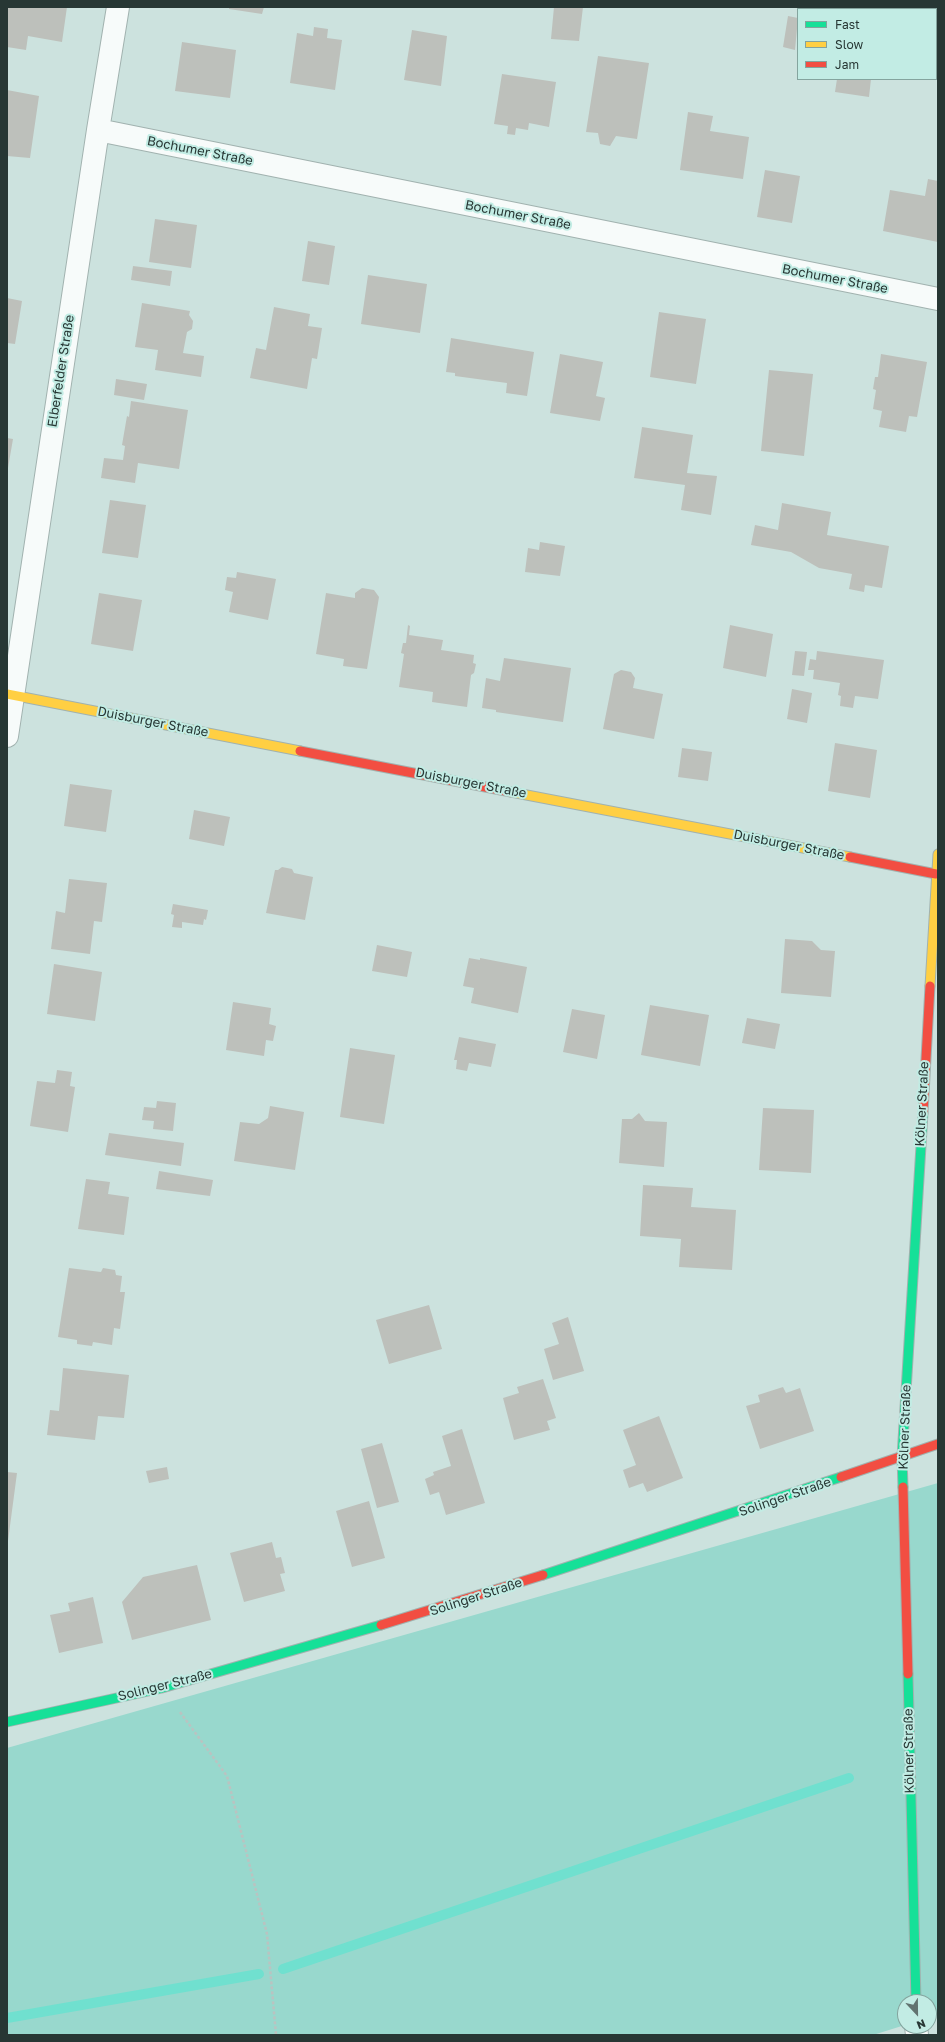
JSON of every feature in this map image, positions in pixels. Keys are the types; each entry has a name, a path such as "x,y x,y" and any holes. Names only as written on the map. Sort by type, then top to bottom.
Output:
{"street":[{"name":"Elberfelder Straße","path":"7,736 10,694 118,7"},
{"name":"Bochumer Straße","path":"98,130 938,299"},
{"name":"Duisburger Straße","path":"10,694 936,874"},
{"name":"Kölner Straße","path":"916,1994 902,1457 938,854"},
{"name":"Solinger Straße","path":"7,1722 162,1688 438,1609 938,1444"}],"path":[{"path":"162,1688 227,1776 267,1934 276,2035"}],"green space":[{"path":"938,1483 938,2014 937,1994 897,1994 897,2028 873,2035 7,2035 7,1748"}],"building":[{"path":"7,7 67,7 62,42 28,36 26,50 7,47"},
{"path":"229,7 264,7 262,14 229,9"},
{"path":"554,7 583,7 579,41 551,39"},
{"path":"788,16 797,18 795,50 783,47"},
{"path":"314,27 328,29 327,38 342,40 335,90 290,83 297,33 313,36"},
{"path":"412,30 447,36 441,86 404,80"},
{"path":"182,42 236,50 230,98 175,91"},
{"path":"598,56 649,63 637,139 616,136 610,146 600,144 598,133 586,132"},
{"path":"502,74 556,82 549,127 529,123 528,130 516,128 515,135 507,134 508,126 494,124"},
{"path":"837,80 871,80 869,97 835,92"},
{"path":"7,90 39,96 30,158 7,156"},
{"path":"688,112 713,116 710,131 749,137 743,179 680,170"},
{"path":"765,170 800,176 792,223 757,217"},
{"path":"928,179 938,181 938,242 883,231 890,190 925,196"},
{"path":"155,219 197,225 191,268 149,262"},
{"path":"308,241 335,246 329,285 302,281"},
{"path":"133,266 172,271 170,286 131,280"},
{"path":"368,275 427,284 420,333 361,324"},
{"path":"7,298 22,301 15,344 7,343"},
{"path":"142,303 190,311 189,315 193,321 192,329 187,332 183,353 204,356 201,377 155,370 158,350 135,347"},
{"path":"274,307 310,314 308,326 322,328 317,359 312,358 307,389 250,378 256,348 266,350"},
{"path":"659,312 706,319 696,384 650,377"},
{"path":"451,338 534,352 527,396 506,393 507,383 455,376 455,373 446,372"},
{"path":"560,354 603,362 596,396 605,398 600,421 550,413"},
{"path":"881,354 927,362 917,417 909,416 906,432 879,427 882,411 873,409 876,390 873,389 875,377 878,377"},
{"path":"769,370 813,374 804,456 761,451"},
{"path":"116,379 147,384 144,400 114,395"},
{"path":"131,401 188,410 179,469 138,463 135,483 101,478 104,458 123,460 125,446 122,445 127,416 129,417"},
{"path":"642,427 693,435 687,473 717,476 711,515 681,510 685,485 634,478"},
{"path":"7,438 13,439 8,468 7,468"},
{"path":"110,500 146,505 138,558 102,553"},
{"path":"782,503 831,512 827,535 889,546 882,588 865,585 864,592 849,589 852,574 819,568 791,552 751,545 755,525 778,530"},
{"path":"540,542 565,546 560,576 525,572 528,548 539,550"},
{"path":"237,572 276,579 268,620 229,612 233,592 225,590 227,577 236,578"},
{"path":"362,588 374,590 379,597 367,669 343,666 344,659 316,654 326,593 355,598 355,593"},
{"path":"99,593 142,600 133,651 91,644"},
{"path":"408,625 410,626 409,635 443,640 441,650 474,655 473,663 476,664 474,673 471,675 467,707 432,702 433,692 399,687 404,654 401,653 403,643 406,643"},
{"path":"730,625 773,634 766,677 723,668"},
{"path":"795,651 807,652 804,676 792,675"},
{"path":"817,651 884,660 878,699 855,696 853,708 840,706 841,696 838,695 840,683 813,679 814,670 808,670 810,659 816,660"},
{"path":"504,658 571,668 563,722 496,712 496,710 482,708 486,678 500,681"},
{"path":"621,670 631,672 635,678 633,688 663,694 654,739 603,729 614,674"},
{"path":"792,689 812,693 807,723 787,719"},
{"path":"835,743 877,750 870,798 828,791"},
{"path":"682,748 712,752 708,781 678,777"},
{"path":"70,784 112,790 106,832 64,826"},
{"path":"194,810 230,817 224,846 189,839"},
{"path":"282,867 292,869 294,873 313,877 305,920 266,913 275,870"},
{"path":"69,879 107,883 102,922 94,921 90,954 51,949 56,911 65,913"},
{"path":"173,904 208,910 206,920 204,919 203,925 182,922 182,928 172,927 174,915 171,914"},
{"path":"785,939 812,941 821,950 835,951 831,997 781,993"},
{"path":"377,945 412,952 407,977 372,971"},
{"path":"469,958 480,960 480,958 527,967 518,1013 471,1003 474,988 463,986"},
{"path":"54,964 102,972 95,1021 47,1014"},
{"path":"233,1002 271,1008 269,1024 276,1026 273,1041 266,1040 264,1056 226,1050"},
{"path":"650,1005 709,1015 700,1066 641,1055"},
{"path":"572,1009 605,1015 597,1059 563,1052"},
{"path":"747,1018 780,1024 775,1049 742,1043"},
{"path":"459,1037 496,1044 491,1067 469,1063 467,1071 456,1069 457,1060 454,1060"},
{"path":"350,1048 395,1055 384,1124 340,1117"},
{"path":"57,1070 72,1072 70,1086 75,1087 68,1132 30,1126 37,1081 55,1083"},
{"path":"157,1101 176,1103 173,1131 153,1129 154,1121 142,1120 144,1107 156,1108"},
{"path":"270,1106 304,1112 295,1170 234,1161 240,1122 259,1124 268,1118"},
{"path":"763,1108 814,1110 811,1173 759,1170"},
{"path":"639,1113 645,1121 667,1122 664,1167 619,1163 622,1119 632,1119"},
{"path":"109,1133 184,1143 181,1166 105,1155"},
{"path":"159,1171 213,1180 210,1196 156,1189"},
{"path":"86,1179 110,1182 108,1194 129,1197 124,1235 78,1229"},
{"path":"643,1185 693,1188 691,1207 736,1210 732,1270 679,1267 681,1239 640,1236"},
{"path":"69,1268 101,1272 103,1268 115,1270 116,1275 122,1276 120,1292 125,1292 120,1329 114,1328 112,1345 93,1342 92,1346 77,1344 77,1340 58,1337"},
{"path":"429,1305 442,1349 389,1364 376,1320"},
{"path":"568,1317 584,1371 553,1380 544,1349 559,1344 552,1323"},
{"path":"63,1368 129,1375 124,1418 98,1416 95,1440 47,1435 50,1410 59,1411"},
{"path":"543,1379 556,1418 547,1421 550,1430 514,1440 503,1398 519,1393 517,1387"},
{"path":"783,1387 786,1393 800,1388 814,1431 760,1449 746,1406 760,1402 758,1395"},
{"path":"659,1416 683,1478 647,1492 643,1483 629,1488 623,1470 636,1465 623,1430"},
{"path":"462,1429 485,1503 446,1515 439,1492 430,1495 425,1479 434,1475 433,1472 451,1466 442,1436"},
{"path":"382,1443 399,1502 377,1508 361,1449"},
{"path":"167,1467 169,1479 149,1483 146,1471"},
{"path":"7,1472 17,1473 8,1541 7,1541"},
{"path":"369,1501 385,1558 352,1567 336,1511"},
{"path":"272,1542 276,1558 281,1557 285,1573 280,1574 285,1591 244,1602 230,1553"},
{"path":"197,1565 211,1620 132,1640 122,1602 143,1577"},
{"path":"93,1597 103,1643 59,1653 50,1615 70,1611 68,1603"}],"waterway":[{"path":"283,1969 849,1778"},
{"path":"7,2018 259,1974"}],"traffic: fast":[{"path":"903,1487 902,1457 923,1113"},
{"path":"543,1575 841,1477"},
{"path":"7,1722 162,1688 381,1625"},
{"path":"908,1674 916,1994"}],"traffic: slow":[{"path":"7,694 300,751"},
{"path":"511,792 850,857"},
{"path":"930,986 938,854"}],"traffic: jam":[{"path":"300,751 511,792"},
{"path":"850,857 936,874"},
{"path":"923,1113 930,986"},
{"path":"841,1477 938,1444"},
{"path":"903,1487 908,1674"},
{"path":"381,1625 543,1575"}]}
